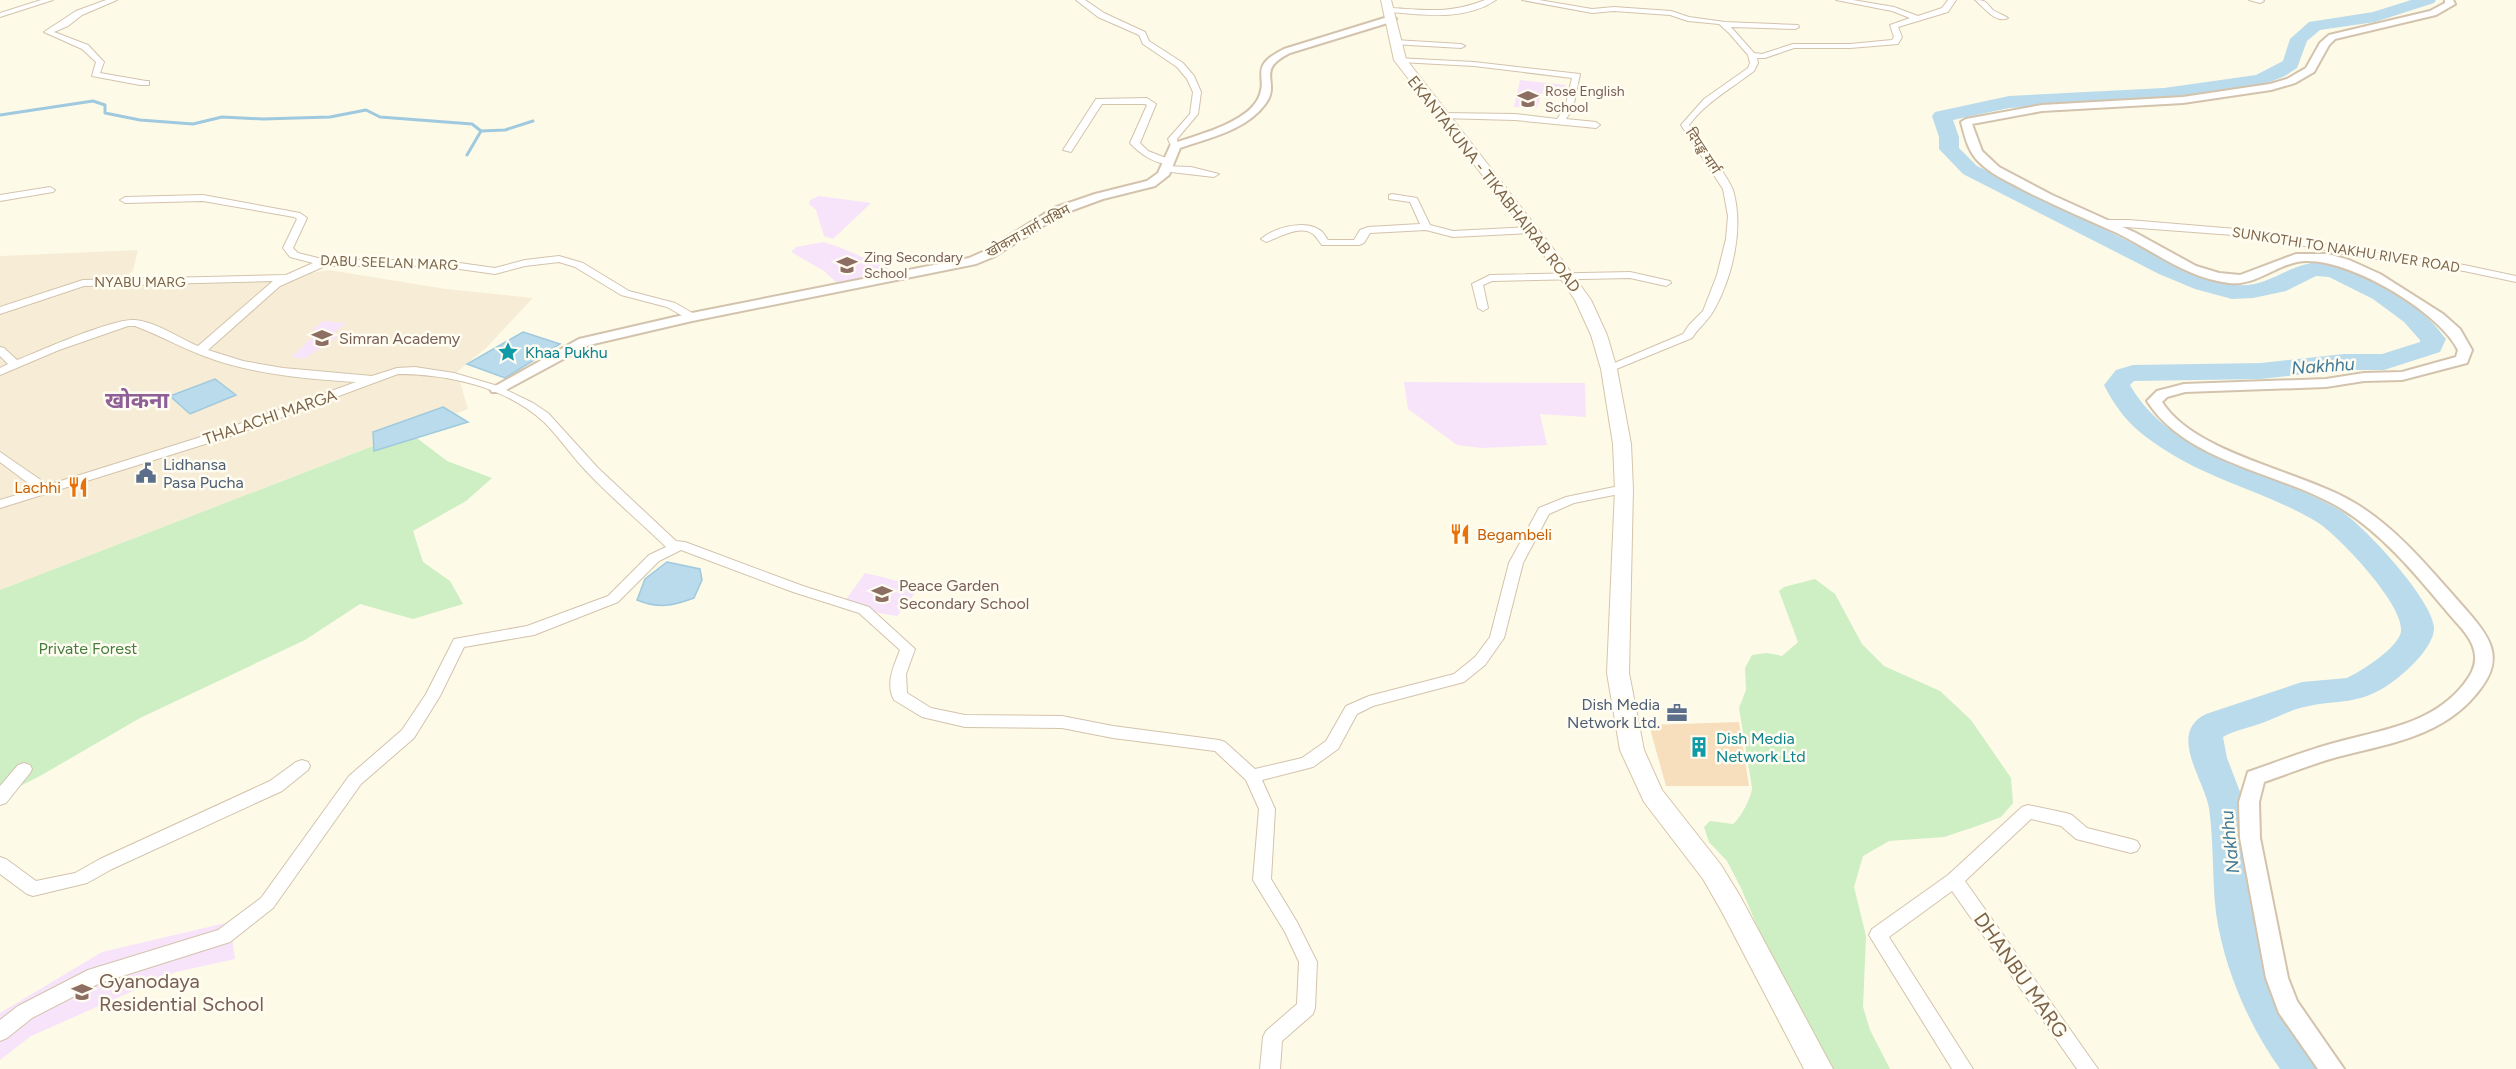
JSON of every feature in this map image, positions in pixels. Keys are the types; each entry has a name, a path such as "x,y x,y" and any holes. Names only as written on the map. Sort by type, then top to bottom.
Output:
{"main road":[{"name":"EKANTAKUNA - TIKABHAIRAB ROAD","path":"1389,10 1397,51 1443,116 1567,276 1583,300 1599,335 1609,369 1622,444 1624,489 1618,673 1632,750 1652,795 1712,872 1731,904 1819,1069"}],"street":[{"path":"0,15 49,0"},
{"path":"113,0 79,13 65,24 48,32 85,47 100,62 95,74 105,79 126,79 139,84 146,83"},
{"path":"1080,0 1101,15 1142,34 1146,42 1180,65 1191,78 1197,92 1194,114 1172,138 1175,146 1230,126 1256,109 1264,98 1266,85 1264,72 1273,58 1287,51 1389,10 1434,13 1463,11 1492,0"},
{"path":"1526,0 1592,11 1614,9 1671,13 1688,19 1725,24 1795,27"},
{"path":"1840,0 1894,9 1916,18"},
{"path":"1725,24 1752,55 1762,56 1793,46 1850,46 1895,42 1898,37 1893,27 1895,25 1945,10 1952,0"},
{"path":"1979,0 1986,4 1989,11 2004,18"},
{"path":"2332,1069 2292,1015 2283,998 2277,978 2250,838 2249,802 2255,777 2337,750 2401,736 2444,715 2471,690 2484,664 2484,650 2473,629 2428,580 2382,534 2348,506 2277,473 2205,445 2172,422 2155,406 2154,401 2162,394 2184,388 2326,383 2364,377 2402,376 2462,360 2465,350 2451,327 2436,315 2384,282 2353,267 2316,257 2296,258 2256,277 2230,279 2177,262 2133,237 2041,195 1989,165 1979,156 1966,122 2042,108 2174,101 2271,87 2291,81 2310,70 2325,43 2332,37 2433,13 2446,8 2450,4 2449,0"},
{"path":"1397,51 1461,46"},
{"path":"1397,51 1474,64 1577,76 1569,108 1560,121"},
{"name":"दिपङ्ख मार्ग","path":"1609,369 1688,336 1692,325 1706,315 1712,304 1730,247 1733,213 1728,201 1728,189 1685,125 1691,116 1712,97 1751,69 1754,63 1752,55"},
{"path":"1068,150 1099,101 1148,101 1152,104 1135,142 1144,153 1166,166 1214,174"},
{"path":"1443,116 1560,121 1596,125"},
{"name":"खोकना मार्ग पश्चिम","path":"497,389 584,342 692,317 952,267 972,261 989,254 1058,211 1099,196 1151,184 1163,175 1175,146"},
{"path":"0,198 50,190"},
{"path":"1392,197 1414,200 1426,227"},
{"name":"DABU SEELAN MARG","path":"125,200 203,198 297,215 302,218 288,248 294,255 326,262 438,263 495,271 525,263 560,259 579,265 625,293 670,305 692,317"},
{"name":"SUNKOTHI TO NAKHU RIVER ROAD","path":"2103,223 2129,223 2260,234 2348,252 2464,268 2516,279"},
{"path":"1266,239 1285,230 1307,229 1318,232 1326,243 1355,243 1360,241 1368,230 1426,227 1453,234 1532,230"},
{"path":"200,351 217,334 285,278 326,262"},
{"path":"1483,308 1477,284 1490,278 1630,275 1666,283"},
{"name":"NYABU MARG","path":"0,311 83,283 285,278"},
{"path":"0,372 55,348 127,323 142,325 200,351 258,368 320,377 377,379"},
{"path":"0,350 15,365"},
{"name":"THALACHI MARGA","path":"0,504 227,433 397,371 415,370 444,374 497,389 544,416 592,470 674,546 680,545"},
{"path":"0,456 46,490"},
{"path":"1252,776 1307,763 1332,745 1351,710 1369,702 1459,678 1480,661 1497,638 1516,563 1544,511 1571,500 1624,489"},
{"path":"0,1032 25,1012 94,976 224,936 267,903 356,780 408,734 432,696 459,643 529,631 613,599 654,558 680,545 798,589 864,610 908,649 898,674 899,696 927,713 965,721 1062,722 1113,732 1219,746 1252,776 1267,809 1262,880 1292,927 1308,962 1306,1008 1273,1037 1270,1069"},
{"path":"0,864 33,889 66,884 276,786 302,766"},
{"path":"0,798 24,769"},
{"path":"1964,1069 1878,935 1954,880 2028,812 2066,820 2082,834 2131,846"},
{"name":"DHANBU MARG","path":"1954,880 2088,1069"}],"shaded area":[{"name":"Rose English School","path":"1520,80 1566,85 1565,92 1543,90 1537,108 1514,107"},
{"path":"819,196 871,203 833,239 824,236 816,210 809,204 810,200"},
{"name":"Zing Secondary School","path":"824,242 891,270 839,285 824,271 791,252 796,247"},
{"path":"138,250 133,271 120,280 257,282 329,270 446,289 533,298 487,347 457,372 468,409 0,590 0,256"},
{"name":"Simran Academy","path":"323,321 346,323 333,334 340,335 304,359 292,357 315,334 312,330"},
{"path":"1404,382 1585,383 1586,417 1540,414 1547,445 1481,448 1457,445 1408,409"},
{"name":"Peace Garden Secondary School","path":"865,573 920,587 897,616 879,613 845,601"},
{"name":"Gyanodaya Residential School","path":"230,922 235,959 176,972 31,1036 0,1060 0,1013 102,952"}],"green space":[{"name":"Private Forest","path":"409,432 447,461 492,478 466,501 413,531 423,562 450,581 463,604 413,619 360,604 305,640 140,718 40,776 0,796 0,590"},
{"path":"1815,579 1835,594 1862,644 1884,666 1940,691 1971,720 2011,778 2013,803 2001,817 1944,837 1889,841 1863,856 1854,887 1866,936 1863,1007 1870,1030 1890,1069 1820,1069 1803,1035 1741,888 1727,861 1709,842 1704,827 1710,821 1733,824 1748,802 1752,788 1739,708 1746,690 1745,668 1752,655 1767,653 1782,656 1798,642 1779,591 1784,587"}],"water":[{"path":"523,332 560,344 505,378 467,364"},
{"path":"215,379 236,395 190,414 170,396"},
{"path":"443,407 468,422 374,451 373,432"},
{"path":"667,562 700,569 702,580 694,598 666,605 652,605 637,600 645,579"}],"building":[{"name":"Dish Media Network Ltd","path":"1739,722 1749,786 1666,786 1649,725"}],"waterway":[{"name":"Nakhhu","path":"2306,1069 2270,1015 2245,954 2236,912 2226,802 2209,758 2206,733 2219,723 2251,714 2293,697 2348,690 2360,686 2386,669 2405,652 2417,635 2416,619 2409,603 2398,589 2356,540 2335,520 2303,502 2208,462 2177,446 2150,428 2129,408 2117,385 2125,375 2133,373 2261,371 2344,362 2384,362 2431,347 2433,339 2413,317 2398,305 2364,284 2332,270 2311,270 2278,286 2241,292 2213,287 2167,269 1970,170 1949,149 1949,137 1942,116 2009,102 2164,94 2260,80 2291,64 2299,39 2315,26 2375,17 2428,0"},
{"path":"0,115 93,101 105,105 105,113 140,120 193,124 222,117 263,119 330,117 366,110 380,117 472,124 481,131"},
{"path":"481,131 505,130 533,121"},
{"path":"467,155 481,131"}],"place":[{"name":"Rose English School","path":"1528,99"},
{"name":"Zing Secondary School","path":"847,265"},
{"name":"Simran Academy","path":"322,338"},
{"name":"Khaa Pukhu","path":"508,352"},
{"name":"Lidhansa Pasa Pucha","path":"146,473"},
{"name":"Lachhi","path":"78,487"},
{"name":"Begambeli","path":"1460,534"},
{"name":"Peace Garden Secondary School","path":"882,594"},
{"name":"Dish Media Network Ltd.","path":"1677,713"},
{"name":"Dish Media Network Ltd","path":"1699,747"},
{"name":"Gyanodaya Residential School","path":"82,992"}],"district":[{"name":"खोकना","path":"137,400"}]}
